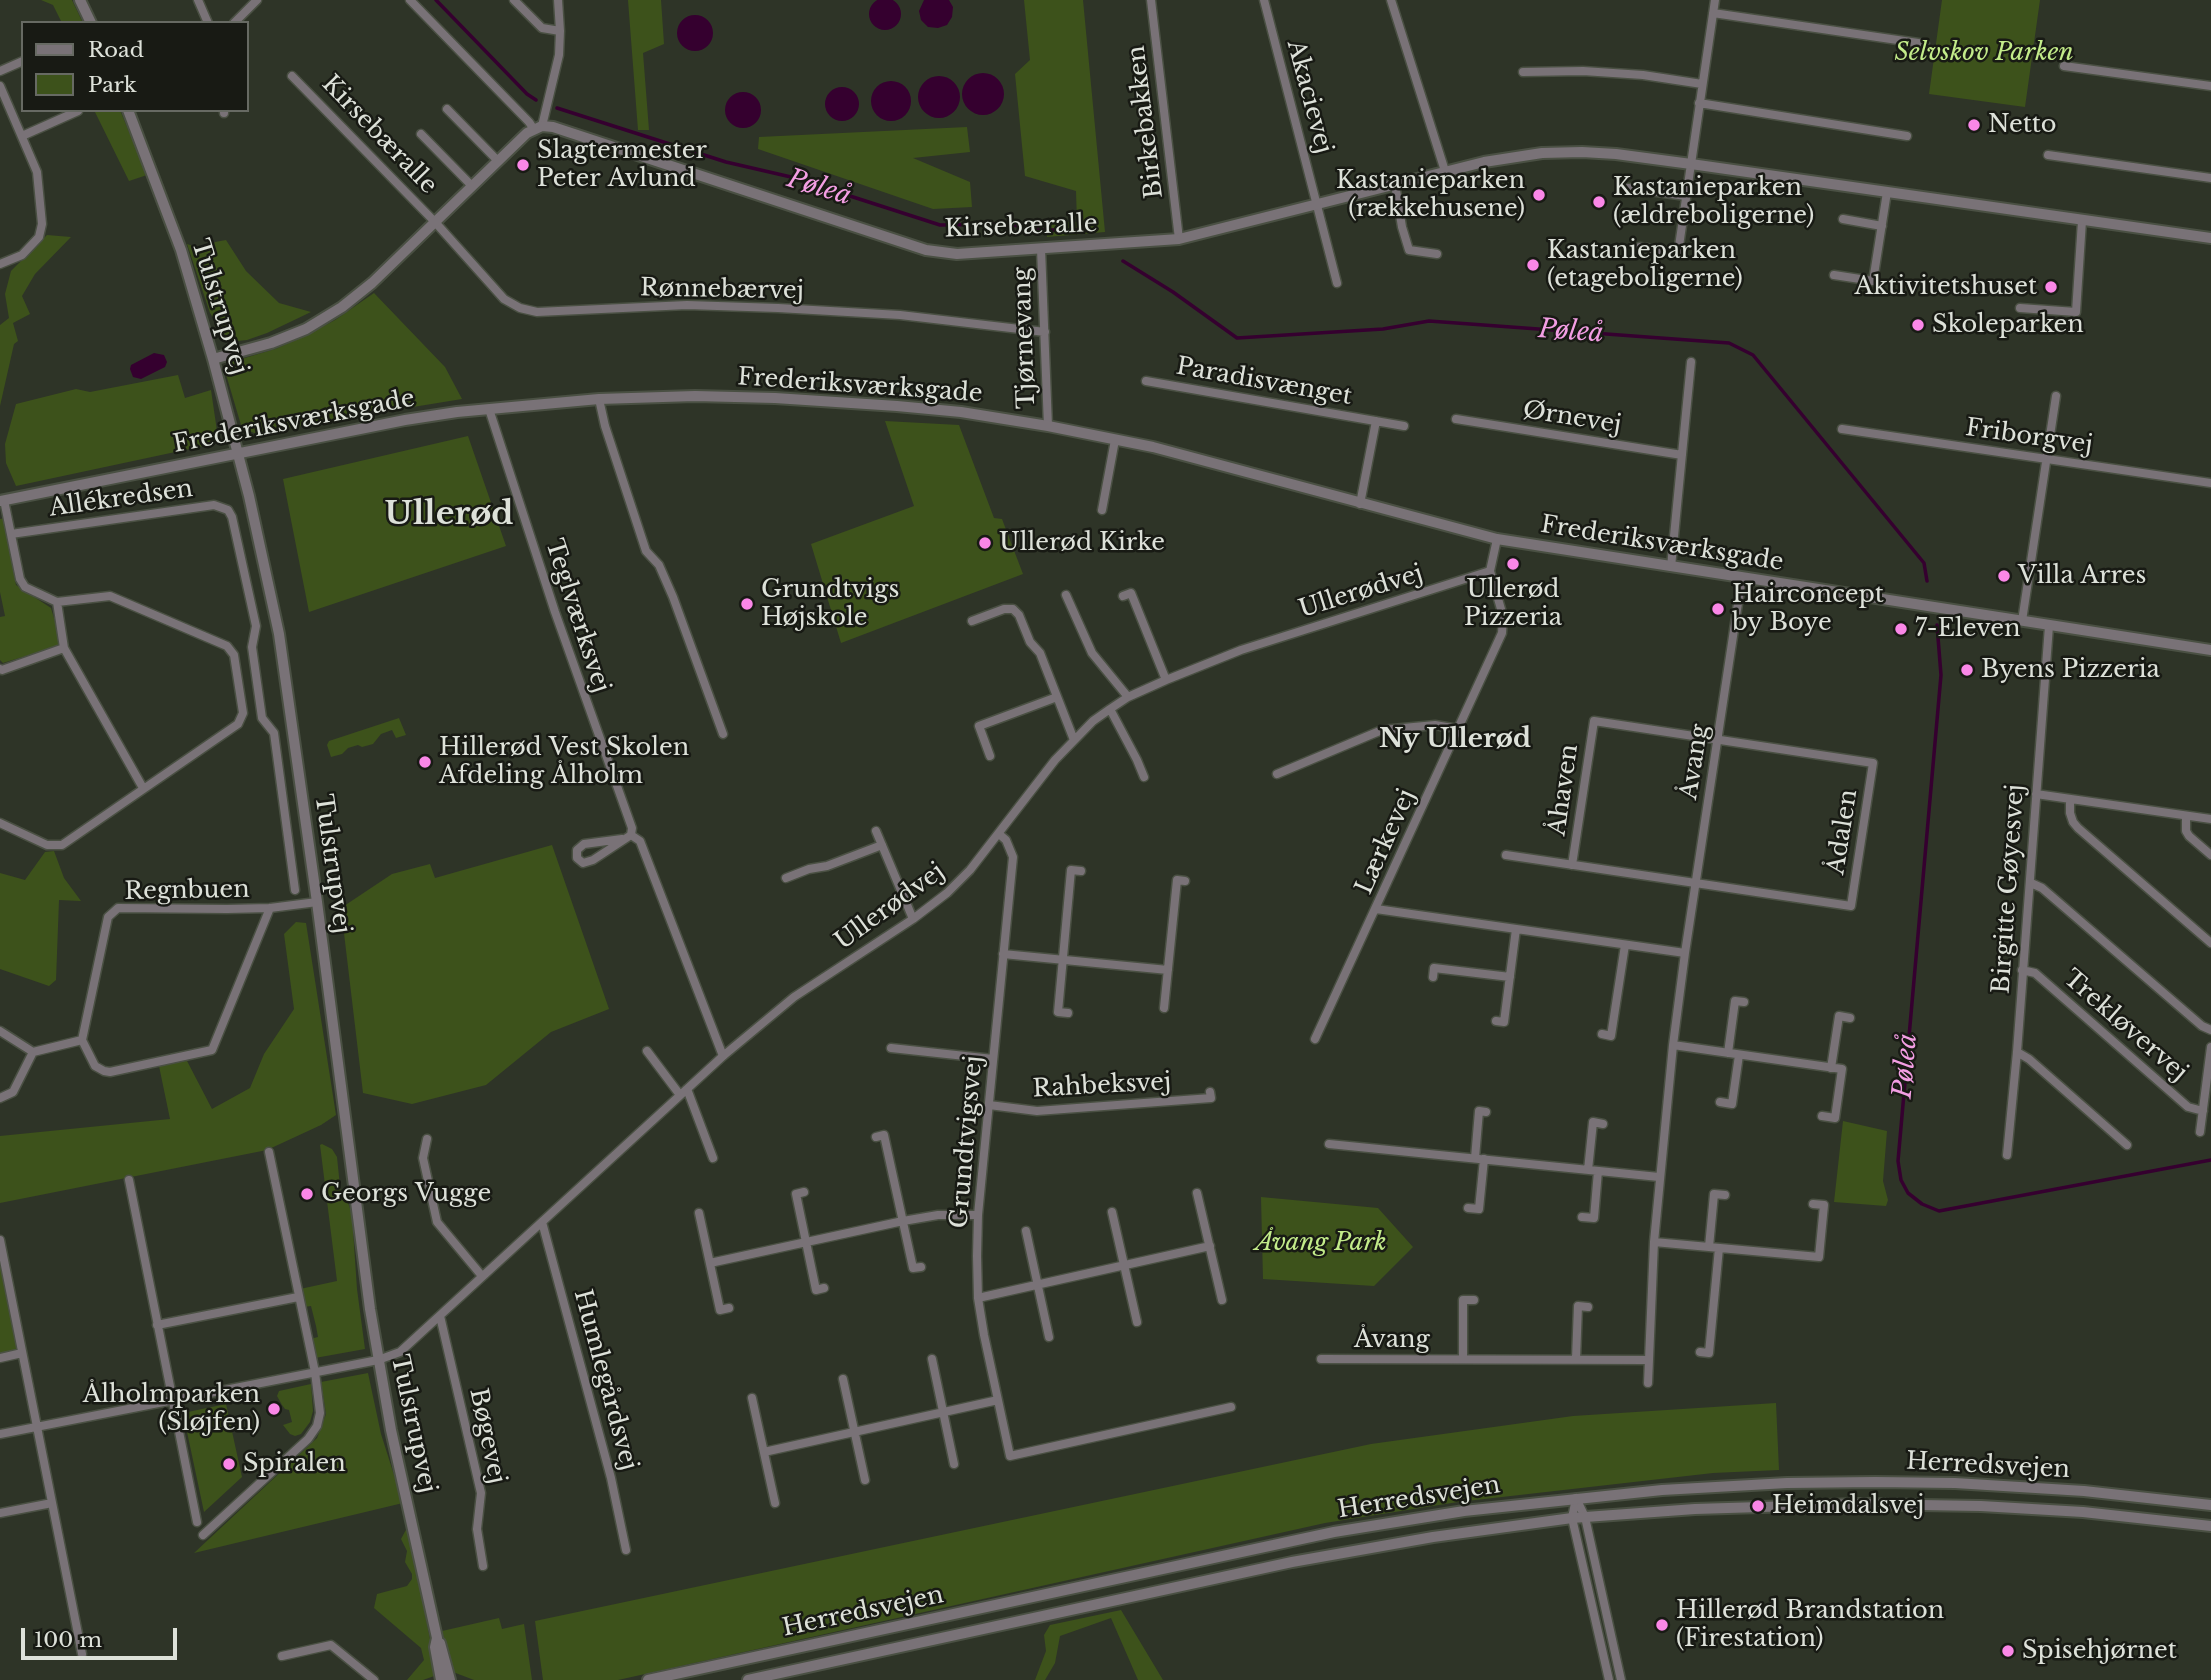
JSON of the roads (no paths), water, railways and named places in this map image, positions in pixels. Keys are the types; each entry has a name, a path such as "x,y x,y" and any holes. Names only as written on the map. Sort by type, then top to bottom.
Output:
{"street":[{"path":"80,0 90,21"},
{"path":"198,0 207,21"},
{"path":"236,21 257,0"},
{"path":"410,0 529,122 538,127 559,55 558,0"},
{"path":"514,0 542,28 560,31"},
{"name":"Birkebakken","path":"1151,0 1179,239"},
{"name":"Akacievej","path":"1264,0 1317,204"},
{"path":"1391,0 1445,171"},
{"path":"1640,247 1678,253 1715,0"},
{"path":"1713,13 1925,44"},
{"path":"0,71 21,62"},
{"path":"2064,66 2211,86"},
{"path":"1523,72 1643,75 1702,84"},
{"name":"Kirsebæralle","path":"292,76 435,222"},
{"path":"0,86 37,172 42,224 38,237 22,255 0,264"},
{"path":"1699,103 1907,136"},
{"path":"447,109 498,161"},
{"path":"22,136 76,112"},
{"name":"Tulstrupvej","path":"129,112 181,250 214,359 239,454 279,634 378,1360 437,1638 442,1647 450,1680"},
{"name":"Kirsebæralle","path":"214,359 271,343 306,329 342,307 372,283 498,161 538,127 553,127 926,250 957,254 1179,239 1484,162 1542,153 1582,152 1691,164 2211,239"},
{"name":"Kirsebæralle","path":"421,134 472,186"},
{"path":"2048,155 2211,178"},
{"path":"1395,184 1409,250 1437,254"},
{"path":"1628,188 1686,196"},
{"path":"1834,275 1874,281 1888,192"},
{"path":"1317,204 1337,283"},
{"path":"1843,219 1882,226"},
{"path":"2020,308 2076,312 2082,221"},
{"name":"Rønnebærvej","path":"435,222 504,299 520,308 537,312 687,305 778,308 900,316 1045,332"},
{"name":"Tjørnevang","path":"1041,249 1048,426"},
{"path":"1671,567 1691,362"},
{"name":"Paradisvænget","path":"1146,382 1404,426"},
{"name":"Frederiksværksgade","path":"2,500 405,420 489,409 599,400 695,396 775,398 959,412 1048,426 1153,447 1497,539 2211,649"},
{"path":"2022,621 2056,396"},
{"path":"599,400 646,551 659,565 673,597 723,734"},
{"name":"Teglværksvej","path":"489,409 559,625 632,828 631,835 640,841 723,1056"},
{"name":"Ørnevej","path":"1456,419 1682,454"},
{"name":"Paradisvænget","path":"1360,504 1376,421"},
{"name":"Friborgvej","path":"1842,429 2211,483"},
{"path":"1102,510 1115,440"},
{"path":"0,823 47,845 62,845 238,724 243,713 234,655 227,646 110,596 57,602 22,583 2,500"},
{"name":"Allékredsen","path":"11,534 214,505 223,507 232,517 256,626 252,647 262,719 274,733 295,890"},
{"name":"Lærkevej","path":"1315,1039 1502,633 1503,616 1490,572 1497,539"},
{"name":"Ullerødvej","path":"0,1434 378,1360 400,1352 723,1056 794,997 913,919 947,893 970,870 1055,760 1093,721 1128,697 1241,650 1490,572"},
{"name":"Åvang","path":"1648,1383 1654,1242 1673,1045 1742,578"},
{"path":"1123,596 1131,593 1166,680"},
{"path":"1066,596 1092,653 1128,697"},
{"path":"57,602 64,648 143,788"},
{"path":"972,621 1004,609 1013,609 1030,642 1040,653 1074,740"},
{"name":"Birgitte Gøyesvej","path":"2007,1155 2031,883 2049,626"},
{"path":"0,683 1,670 64,648"},
{"path":"239,685 257,682"},
{"path":"990,756 979,726 1057,697"},
{"path":"1110,709 1144,777"},
{"name":"Åhaven","path":"1572,865 1594,721 1718,739"},
{"path":"1277,774 1382,730 1435,725 1458,729"},
{"name":"Ådalen","path":"1696,883 1851,906 1873,763 1718,739"},
{"path":"2036,794 2211,820"},
{"path":"2070,799 2070,813 2078,828 2211,943"},
{"path":"2186,816 2186,831 2189,836 2211,856"},
{"path":"876,831 913,919"},
{"name":"Grundtvigsvej","path":"999,834 1006,840 1013,857 978,1215 978,1298 1010,1456 1231,1407"},
{"path":"622,839 584,844 577,850 578,859 583,863 588,862 631,835"},
{"path":"786,878 882,845"},
{"path":"1506,855 1696,883"},
{"path":"1068,1013 1058,1012 1071,870 1081,871"},
{"path":"1164,1008 1177,880 1185,881"},
{"path":"2031,883 2042,888 2202,1026 2211,1030"},
{"name":"Regnbuen","path":"270,908 212,1050 104,1072 95,1066 82,1040 108,917 118,908 270,908 317,902"},
{"path":"1377,909 1685,953"},
{"path":"1496,1021 1504,1022 1516,929"},
{"path":"1602,1034 1611,1036 1625,945"},
{"path":"1003,954 1168,970"},
{"path":"1433,977 1434,968 1510,977"},
{"name":"Trekløvervej","path":"2022,971 2035,973 2188,1107 2203,1111"},
{"path":"1728,1053 1735,1001 1744,1002"},
{"path":"1831,1068 1839,1016 1850,1017"},
{"path":"0,1031 33,1052 82,1040"},
{"path":"1673,1045 1842,1069 1835,1118 1822,1116"},
{"path":"891,1048 993,1059"},
{"path":"2200,1132 2211,1050"},
{"path":"647,1051 684,1092 713,1158"},
{"path":"0,1098 13,1092 33,1052"},
{"path":"2017,1052 2029,1059 2127,1145"},
{"path":"1720,1102 1732,1104 1739,1055"},
{"name":"Rahbeksvej","path":"989,1105 1037,1111 1211,1098 1210,1091"},
{"path":"1468,1208 1479,1209 1479,1111 1486,1112"},
{"path":"1588,1170 1592,1122 1602,1124"},
{"path":"876,1137 884,1135 913,1268 921,1267"},
{"path":"427,1139 423,1158 437,1222 482,1276"},
{"path":"1329,1144 1659,1177"},
{"path":"204,1535 308,1439 317,1426 320,1413 315,1372 269,1152"},
{"path":"1582,1217 1594,1219 1598,1171"},
{"path":"129,1180 197,1522"},
{"path":"804,1192 796,1194 816,1290 824,1289"},
{"path":"1198,1193 1222,1300"},
{"path":"1709,1247 1714,1194 1725,1195"},
{"path":"1654,1242 1819,1257 1824,1205 1813,1204"},
{"path":"1112,1212 1137,1322"},
{"path":"699,1213 720,1310 729,1308"},
{"path":"710,1263 903,1221 937,1215 978,1215"},
{"name":"Humlegårdsvej","path":"542,1222 611,1478 626,1550"},
{"path":"1026,1231 1049,1337"},
{"path":"0,1240 82,1654"},
{"path":"978,1298 1210,1247"},
{"path":"1700,1352 1709,1353 1719,1248"},
{"path":"157,1325 298,1297"},
{"name":"Åvang","path":"1462,1359 1463,1300 1474,1300"},
{"path":"1576,1359 1578,1306 1588,1307"},
{"name":"Bøgevej","path":"440,1316 481,1493 477,1529 483,1566"},
{"path":"0,1358 22,1353"},
{"path":"932,1359 954,1464"},
{"name":"Åvang","path":"1321,1359 1648,1360"},
{"path":"843,1379 865,1480"},
{"path":"752,1398 775,1503"},
{"path":"764,1452 998,1400"},
{"name":"Herredsvejen","path":"648,1680 1334,1532 1464,1511 1576,1498 1787,1483 1875,1482 1955,1483 2084,1491 2211,1505"},
{"path":"1576,1498 1585,1517 1621,1680"},
{"path":"1576,1498 1572,1518 1609,1680"},
{"path":"0,1513 52,1503"},
{"name":"Herredsvejen","path":"748,1680 1292,1562 1433,1537 1572,1518 1695,1509 1886,1504 1981,1506 2070,1512 2211,1527"},
{"name":"Tulstrupvej","path":"437,1638 435,1647 441,1680"},
{"path":"282,1656 331,1645 374,1680"}],"waterway":[{"name":"Pøleå","path":"436,0 527,94 536,100"},
{"name":"Pøleå","path":"557,108 726,162 791,177 940,225 1010,224 1034,230 1087,230"},
{"name":"Pøleå","path":"1123,261 1173,292 1237,338 1383,329 1429,321 1729,343 1753,355 1924,563 1927,581"},
{"name":"Pøleå","path":"1937,625 1941,675 1898,1161 1901,1180 1908,1193 1922,1204 1939,1211 2211,1160"}],"place":[{"name":"Netto","path":"1974,125"},
{"name":"Slagtermester Peter Avlund","path":"523,165"},
{"name":"Kastanieparken (rækkehusene)","path":"1539,195"},
{"name":"Kastanieparken (ældreboligerne)","path":"1599,202"},
{"name":"Kastanieparken (etageboligerne)","path":"1533,265"},
{"name":"Aktivitetshuset","path":"2051,287"},
{"name":"Skoleparken","path":"1918,325"},
{"name":"Ullerød Kirke","path":"985,543"},
{"name":"Ullerød Pizzeria","path":"1513,564"},
{"name":"Villa Arres","path":"2004,576"},
{"name":"Grundtvigs Højskole","path":"747,604"},
{"name":"Hairconcept by Boye","path":"1718,609"},
{"name":"7-Eleven","path":"1901,629"},
{"name":"Byens Pizzeria","path":"1967,670"},
{"name":"Hillerød Vest Skolen Afdeling Ålholm","path":"425,762"},
{"name":"Georgs Vugge","path":"307,1194"},
{"name":"Ålholmparken (Sløjfen)","path":"274,1409"},
{"name":"Spiralen","path":"229,1464"},
{"name":"Heimdalsvej","path":"1758,1506"},
{"name":"Hillerød Brandstation (Firestation)","path":"1662,1625"},
{"name":"Spisehjørnet","path":"2008,1651"}],"district":[{"name":"Ullerød","path":"449,515"},
{"name":"Ny Ullerød","path":"1455,740"}],"park label":[{"name":"Selvskov Parken","path":"1984,53"},
{"name":"Åvang Park","path":"1321,1243"}]}
